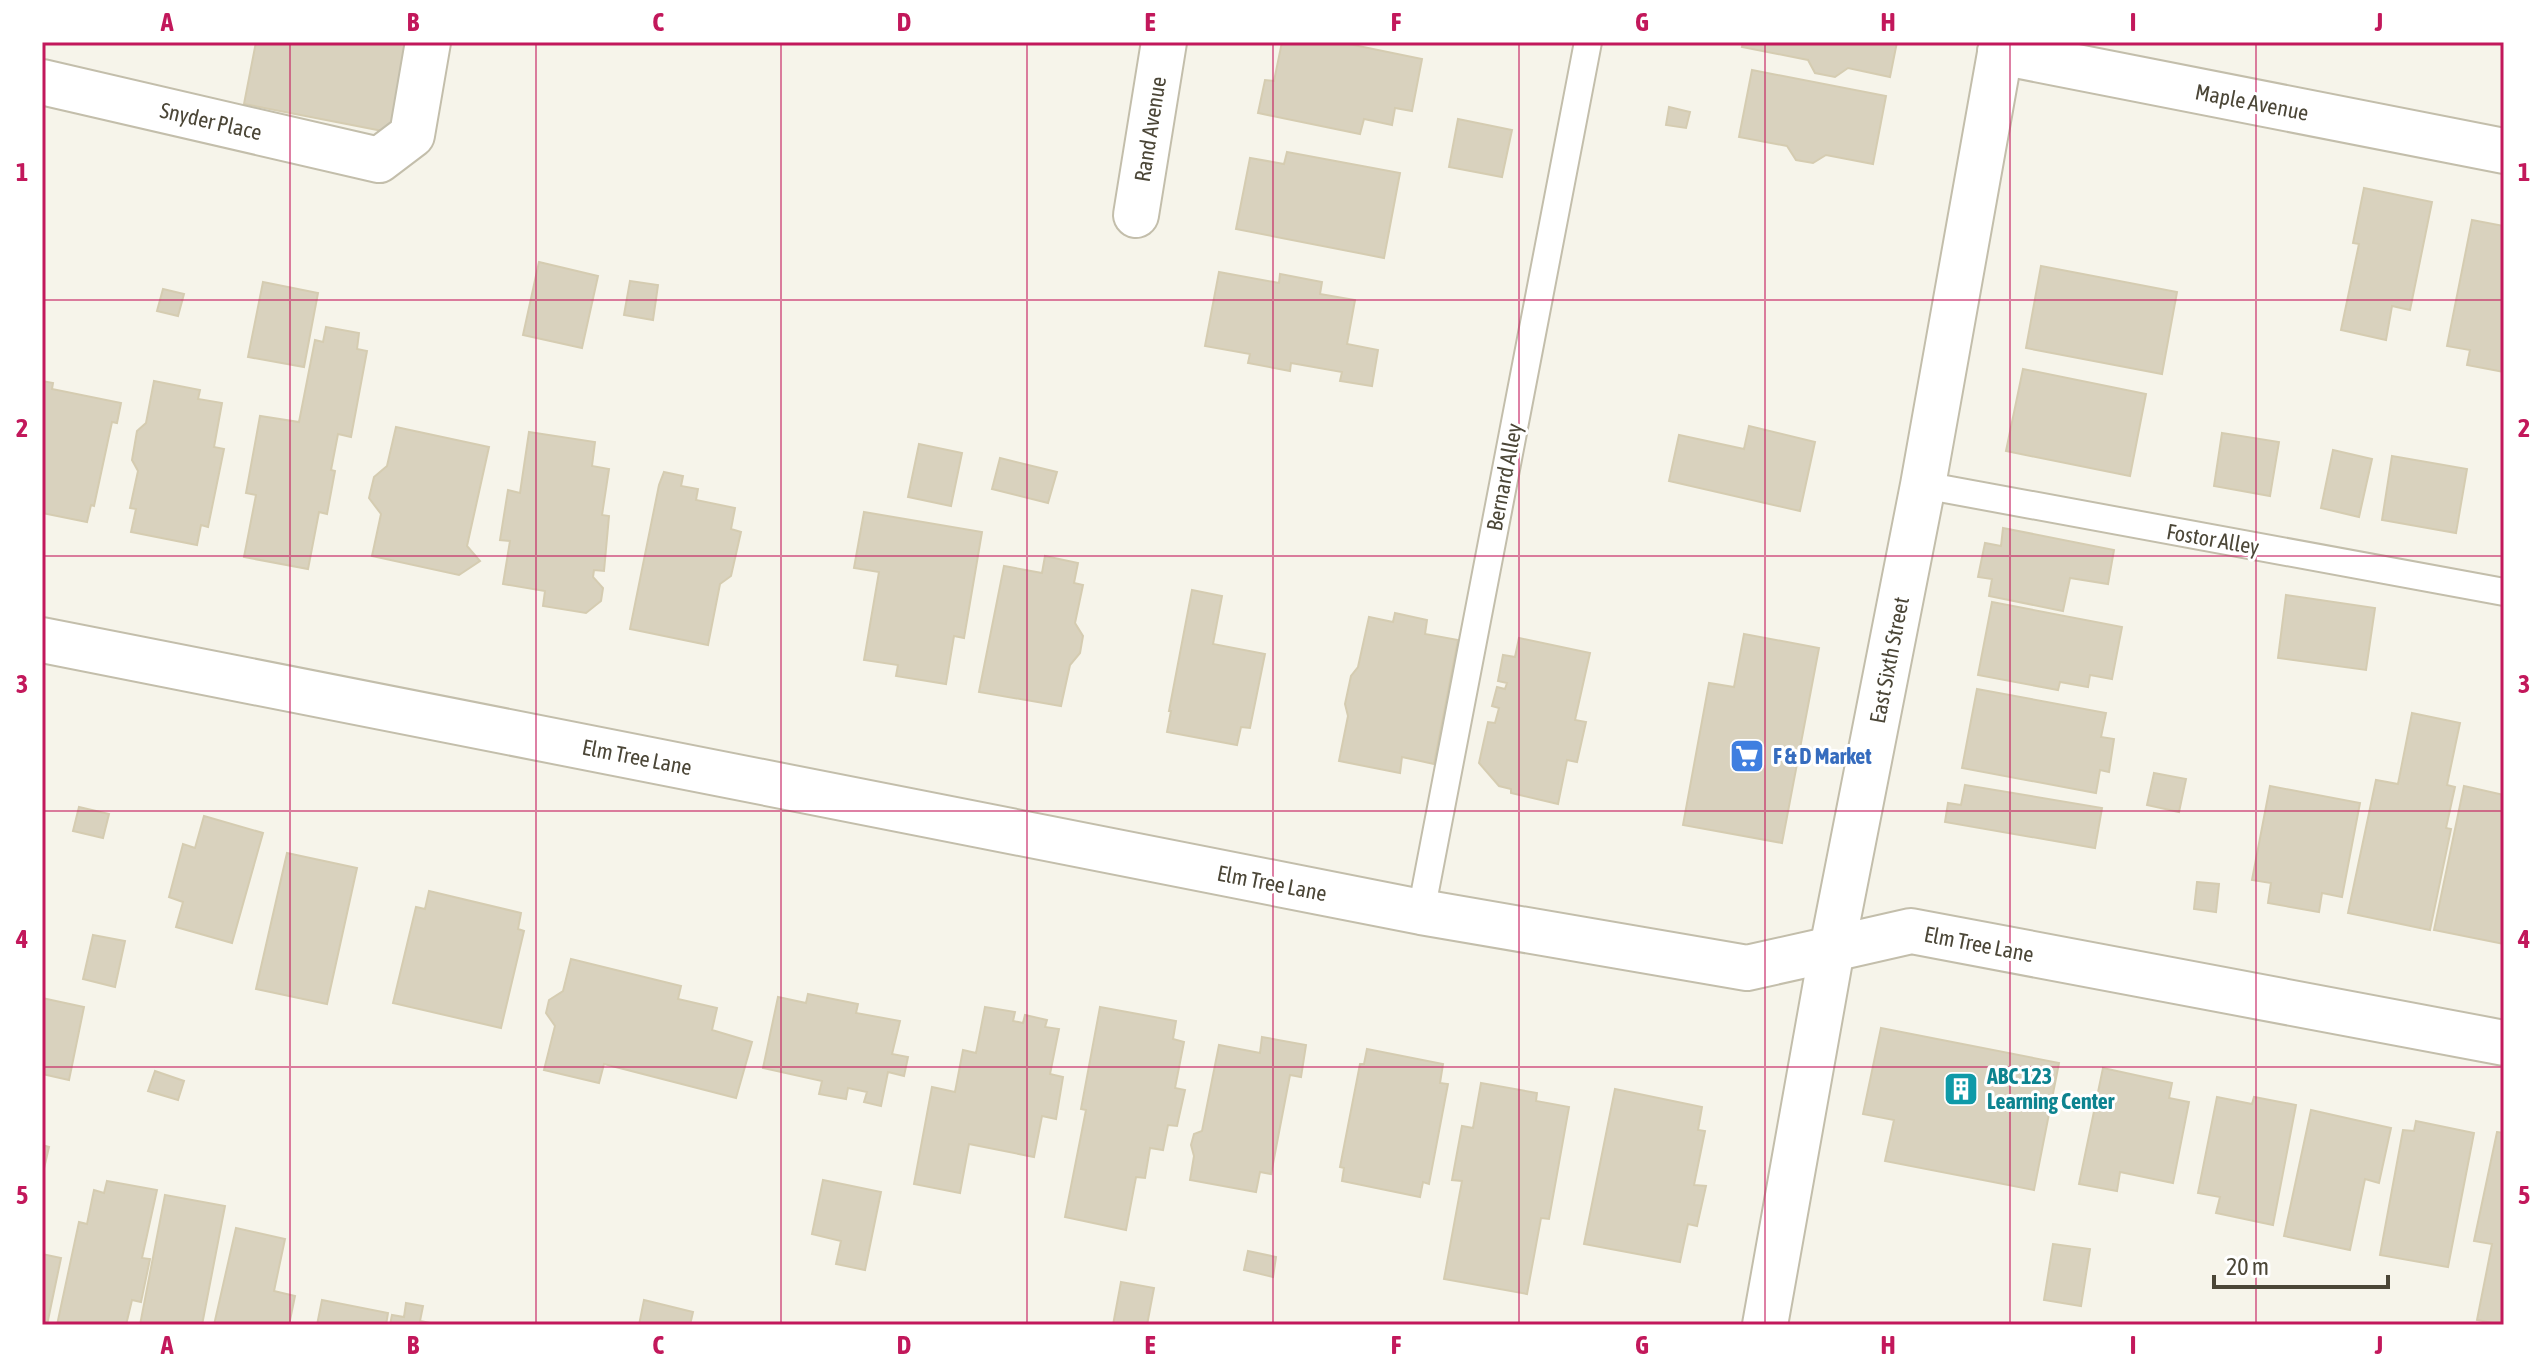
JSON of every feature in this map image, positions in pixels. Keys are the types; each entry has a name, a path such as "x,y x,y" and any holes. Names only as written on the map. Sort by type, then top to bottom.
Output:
{"street":[{"name":"Snyder Place","path":"42,82 379,160 412,135 428,42"},
{"name":"Rand Avenue","path":"1136,215 1164,42"},
{"name":"Maple Avenue","path":"2001,47 2504,151"},
{"name":"East Sixth Street","path":"1765,1325 1832,949 1923,485 2001,47"},
{"name":"Elm Tree Lane","path":"42,640 1421,912 1747,968 1911,931 2504,1043"}],"lane":[{"name":"Bernard Alley","path":"1421,912 1588,42"},
{"name":"Fostor Alley","path":"1923,485 2504,592"}],"building":[{"path":"256,42 410,42 393,133 244,104"},
{"path":"1282,42 1339,42 1422,59 1412,111 1395,108 1392,125 1364,119 1360,134 1258,113 1265,80 1274,81"},
{"path":"1743,42 1897,42 1890,77 1848,68 1835,77 1815,73 1808,60 1742,47"},
{"path":"1752,70 1886,96 1873,164 1826,155 1813,163 1796,160 1787,146 1739,137"},
{"path":"1669,107 1690,112 1686,128 1666,125"},
{"path":"1458,119 1512,130 1502,177 1449,167"},
{"path":"1287,152 1400,173 1384,258 1236,229 1250,158 1284,164"},
{"path":"2364,188 2432,202 2410,310 2392,306 2386,340 2341,330 2359,244 2353,243"},
{"path":"2472,220 2504,226 2504,372 2467,365 2470,350 2447,346"},
{"path":"539,262 598,276 582,348 523,335"},
{"path":"2041,266 2177,292 2162,374 2026,348"},
{"path":"1219,272 1279,283 1280,274 1322,282 1320,294 1355,300 1347,344 1378,350 1372,386 1340,381 1342,372 1291,363 1290,371 1248,363 1250,354 1205,346"},
{"path":"630,281 658,285 653,320 624,315"},
{"path":"263,282 318,293 304,367 248,357"},
{"path":"163,289 184,294 178,316 157,311"},
{"path":"326,327 359,333 357,349 367,351 351,437 338,434 327,514 319,512 308,569 244,557 256,495 246,493 260,416 299,422 315,340 323,342"},
{"path":"2023,369 2146,394 2130,476 2006,451"},
{"path":"42,381 53,383 52,389 121,403 117,423 112,422 94,506 91,505 87,522 42,513"},
{"path":"154,381 200,390 198,399 222,403 214,447 224,449 208,527 201,525 197,545 131,532 136,509 130,508 138,471 132,460 137,431 146,423"},
{"path":"1749,426 1815,442 1800,511 1669,481 1679,435 1744,449"},
{"path":"396,427 489,447 467,546 480,561 459,575 372,556 381,514 369,498 374,477 387,466"},
{"path":"529,432 595,442 592,466 609,469 602,515 609,516 604,571 594,570 593,577 603,588 601,601 586,613 543,606 545,591 503,584 510,541 500,540 508,490 520,493"},
{"path":"2222,433 2279,442 2270,496 2214,486"},
{"path":"919,444 962,453 951,506 908,497"},
{"path":"2333,450 2372,459 2359,517 2321,508"},
{"path":"2392,456 2467,469 2456,533 2382,520"},
{"path":"1000,458 1057,472 1048,503 992,489"},
{"path":"664,472 683,476 681,486 698,489 696,500 735,508 731,529 741,532 731,576 720,584 708,645 630,629"},
{"path":"864,512 982,532 964,638 954,636 946,684 896,676 898,665 864,660 879,572 854,568"},
{"path":"2003,528 2114,550 2108,584 2070,578 2063,611 1989,596 1992,579 1978,577 1985,543 2001,546"},
{"path":"1045,556 1078,563 1074,583 1083,585 1075,623 1083,636 1080,653 1070,665 1061,706 979,692 1004,566 1042,573"},
{"path":"1192,590 1222,596 1213,644 1265,654 1250,728 1241,727 1237,745 1167,732"},
{"path":"2286,595 2375,608 2366,670 2278,658"},
{"path":"1992,602 2122,627 2112,679 2090,675 2088,687 2060,682 2058,690 1978,675"},
{"path":"1395,613 1427,620 1425,634 1458,640 1434,764 1402,757 1400,773 1339,761 1348,716 1345,704 1351,676 1358,667 1369,617 1393,622"},
{"name":"F & D Market","path":"1744,634 1819,648 1782,843 1683,825 1709,683 1734,687"},
{"path":"1519,638 1590,653 1575,720 1586,722 1577,762 1567,760 1558,804 1511,793 1511,789 1499,786 1479,763 1488,722 1495,723 1499,708 1492,706 1497,687 1505,689 1507,683 1498,681 1503,655 1515,657"},
{"path":"1977,689 2106,713 2101,737 2114,739 2109,772 2100,770 2096,793 1962,768"},
{"path":"2412,713 2460,723 2447,785 2455,787 2446,828 2451,829 2430,930 2348,913 2376,780 2398,784"},
{"path":"2154,773 2186,779 2179,812 2147,805"},
{"path":"1965,785 2102,808 2095,848 1945,822 1948,803 1961,805"},
{"path":"2270,786 2360,803 2342,897 2322,893 2319,912 2268,903 2271,883 2252,880"},
{"path":"2464,786 2504,795 2504,944 2434,930"},
{"path":"79,807 109,814 103,838 73,831"},
{"path":"204,816 263,833 232,943 176,927 183,902 169,897 183,844 195,848"},
{"path":"287,853 357,868 327,1004 256,989"},
{"path":"2197,882 2219,884 2216,912 2194,909"},
{"path":"429,891 521,913 518,929 524,931 501,1028 393,1003 416,907 425,909"},
{"path":"93,935 125,941 115,987 83,979"},
{"path":"571,959 681,986 678,999 717,1008 712,1030 752,1042 736,1098 604,1064 599,1083 544,1070 555,1026 546,1013 549,1000 563,991"},
{"path":"808,994 858,1004 856,1013 900,1021 892,1054 908,1057 904,1076 888,1072 881,1106 864,1102 867,1092 848,1088 846,1099 819,1094 822,1081 763,1068 778,997 806,1003"},
{"path":"42,998 84,1007 69,1080 42,1074"},
{"path":"985,1007 1015,1012 1013,1021 1023,1023 1025,1015 1047,1020 1045,1027 1059,1029 1050,1074 1063,1077 1056,1119 1042,1116 1034,1157 969,1144 960,1193 914,1184 932,1087 955,1092 963,1050 976,1053"},
{"path":"1100,1007 1176,1021 1173,1039 1184,1042 1175,1088 1185,1090 1177,1126 1168,1125 1163,1150 1150,1148 1145,1178 1136,1177 1126,1230 1065,1217 1086,1110 1081,1109"},
{"name":"ABC 123 Learning Center","path":"1881,1028 2059,1063 2034,1190 1885,1161 1894,1120 1863,1114"},
{"path":"1262,1037 1306,1045 1301,1077 1290,1075 1271,1174 1260,1172 1256,1192 1190,1180 1194,1156 1191,1145 1194,1134 1202,1131 1219,1045 1260,1053"},
{"path":"1367,1049 1443,1064 1440,1083 1448,1084 1429,1184 1423,1182 1420,1197 1342,1181 1344,1168 1340,1167 1360,1064 1364,1064"},
{"path":"2103,1068 2172,1083 2169,1098 2189,1102 2173,1183 2120,1172 2117,1191 2079,1184"},
{"path":"155,1071 184,1081 178,1100 148,1091"},
{"path":"1481,1083 1537,1093 1536,1101 1569,1107 1549,1219 1541,1218 1527,1294 1444,1279 1462,1181 1452,1180 1462,1126 1473,1128"},
{"path":"1615,1089 1702,1107 1698,1130 1705,1131 1694,1185 1706,1186 1697,1226 1688,1224 1680,1262 1584,1244"},
{"path":"2217,1097 2252,1104 2254,1097 2296,1105 2273,1225 2216,1213 2220,1197 2198,1193"},
{"path":"2311,1110 2391,1128 2379,1183 2365,1179 2350,1250 2284,1236"},
{"path":"2416,1121 2474,1133 2448,1267 2380,1255 2403,1130 2414,1131"},
{"path":"2497,1132 2504,1133 2504,1325 2477,1320 2492,1244 2474,1241"},
{"path":"42,1145 49,1147 42,1177"},
{"path":"823,1180 881,1192 865,1270 836,1264 841,1241 812,1234"},
{"path":"107,1181 157,1190 142,1258 150,1259 141,1302 132,1300 126,1325 57,1325 79,1222 87,1224 94,1190 104,1193"},
{"path":"165,1195 225,1206 202,1325 140,1325"},
{"path":"236,1228 285,1239 274,1291 295,1296 289,1325 214,1325"},
{"path":"2053,1244 2090,1249 2081,1306 2044,1300"},
{"path":"1248,1251 1276,1257 1273,1277 1244,1270"},
{"path":"42,1254 61,1258 47,1325 42,1325"},
{"path":"1121,1282 1154,1288 1147,1325 1113,1325"},
{"path":"322,1300 388,1313 386,1325 317,1325"},
{"path":"644,1300 693,1312 690,1325 639,1325"},
{"path":"406,1303 423,1306 420,1321 441,1325 390,1325 392,1315 404,1317"}],"place":[{"name":"F & D Market","path":"1747,756"},
{"name":"ABC 123 Learning Center","path":"1961,1089"}]}
